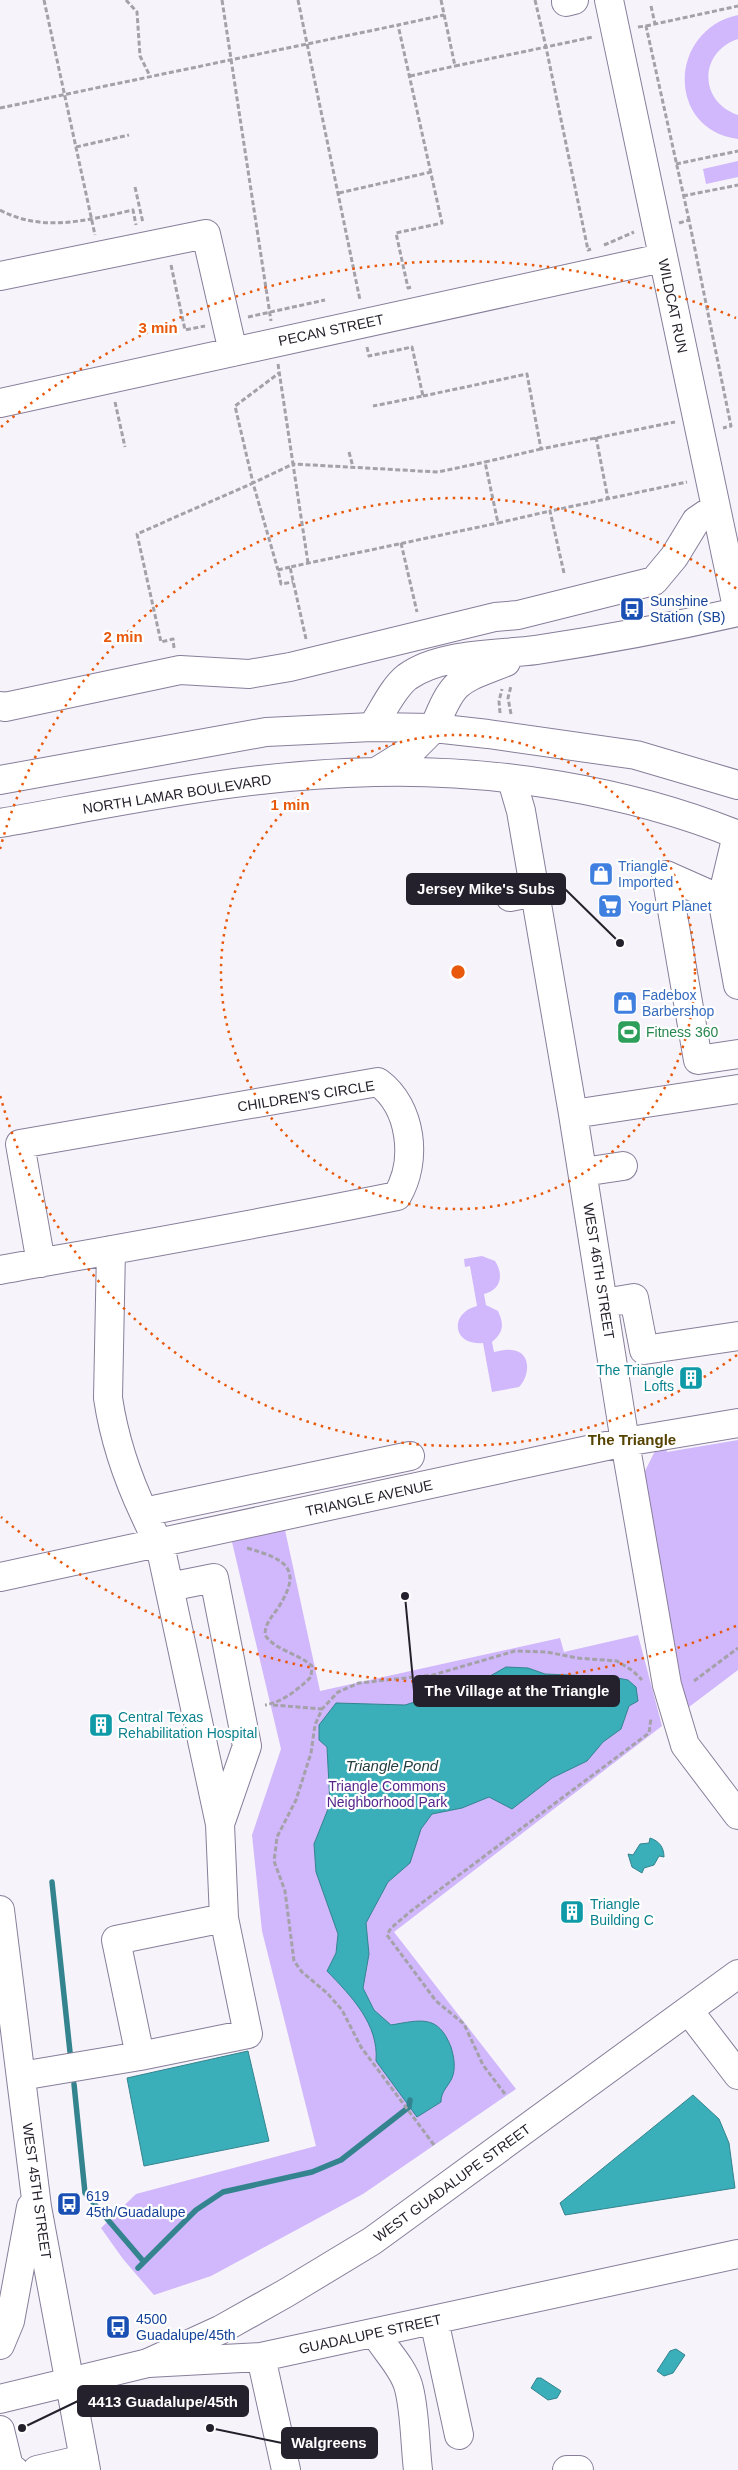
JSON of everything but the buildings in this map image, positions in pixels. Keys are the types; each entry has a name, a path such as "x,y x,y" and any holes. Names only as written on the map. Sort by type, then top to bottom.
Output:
{"main road":[{"path":"566,0 566,2 574,0"},
{"name":"WILDCAT RUN","path":"609,0 662,258 725,523 738,612"},
{"path":"0,276 206,234 233,352"},
{"name":"PECAN STREET","path":"0,403 662,258"},
{"path":"0,706 11,706 180,670 249,674 290,667 495,616 518,614 654,581 674,557 696,521 725,523"},
{"path":"372,727 397,688 418,671 441,663 482,654 536,650 738,612"},
{"path":"376,772 413,749 434,728 452,688 461,680 536,650"},
{"path":"0,780 266,732 372,727 434,728 636,755 738,785"},
{"name":"NORTH LAMAR BOULEVARD","path":"0,823 206,787 376,772 483,776 518,786 575,787 707,823 738,834"},
{"name":"WEST 46TH STREET","path":"518,786 523,895 573,1114 625,1442 667,1685 685,1745 738,1815"},
{"path":"738,834 730,903 738,985"},
{"path":"730,903 666,875 698,1060 738,1054"},
{"name":"CHILDREN'S CIRCLE","path":"0,1270 41,1263 111,1250 397,1196 405,1183 409,1166 407,1133 400,1107 388,1090 378,1082 20,1144 41,1263"},
{"path":"573,1114 738,1089"},
{"path":"583,1172 623,1166"},
{"path":"21,2076 140,2056 248,2034 224,1918 220,1824 169,1587 159,1542 144,1512 117,1441 108,1398 111,1250"},
{"path":"604,1303 634,1298 644,1350 738,1336"},
{"name":"TRIANGLE AVENUE","path":"0,1577 625,1442 738,1423"},
{"path":"144,1512 410,1456"},
{"path":"169,1587 214,1578 247,1746 220,1824"},
{"name":"WEST 45TH STREET","path":"0,1910 35,2186 69,2384 85,2464"},
{"path":"140,2056 116,1940 224,1918"},
{"name":"WEST GUADALUPE STREET","path":"148,2363 220,2330 372,2241 738,1974"},
{"path":"689,2011 738,2074"},
{"path":"0,2345 10,2321 35,2186"},
{"name":"GUADALUPE STREET","path":"0,2399 69,2384 148,2363 261,2357 738,2254"},
{"path":"434,2320 459,2435"},
{"path":"375,2333 402,2371 408,2386 418,2470"},
{"path":"261,2357 286,2470"},
{"path":"0,2430 10,2467 14,2470"},
{"path":"37,2470 85,2464"},
{"path":"566,2470 579,2470"}],"path":[{"path":"44,0 95,236"},
{"path":"126,0 137,12 140,56 150,76"},
{"path":"222,0 272,327"},
{"path":"298,0 361,309"},
{"path":"441,0 455,66"},
{"path":"535,0 588,250"},
{"path":"651,6 655,24"},
{"path":"632,28 738,6"},
{"path":"0,108 444,15"},
{"path":"398,25 442,223 396,233 408,288 418,286"},
{"path":"646,26 731,426 715,430"},
{"path":"410,76 602,35"},
{"path":"76,147 129,135"},
{"path":"676,164 738,151"},
{"path":"338,193 431,172"},
{"path":"683,196 738,184"},
{"path":"135,187 145,231"},
{"path":"0,210 37,222 66,224 133,210 138,233"},
{"path":"673,224 688,220"},
{"path":"602,246 634,232"},
{"path":"578,252 595,248"},
{"path":"170,259 185,330 205,326"},
{"path":"353,294 359,293"},
{"path":"244,318 326,300"},
{"path":"366,341 369,356 412,347 424,396"},
{"path":"278,364 308,563"},
{"path":"279,373 235,406 253,483 281,584 293,582"},
{"path":"374,406 526,374 542,449"},
{"path":"113,394 125,447"},
{"path":"176,656 173,639 161,642 137,534 292,464 438,472 675,421 676,429"},
{"path":"596,437 608,499"},
{"path":"349,452 353,467"},
{"path":"485,462 498,522"},
{"path":"278,570 687,482"},
{"path":"550,511 564,573"},
{"path":"401,543 418,615"},
{"path":"290,567 307,646"},
{"path":"512,719 508,698 513,683"},
{"path":"242,1547 274,1557 283,1562 288,1569 290,1579 286,1592 265,1627 265,1635 276,1645 304,1659 312,1666 310,1677 302,1686 290,1695 265,1706"},
{"path":"694,1681 738,1648"},
{"path":"434,2144 361,2047 342,2010 327,1993 302,1972 294,1961 285,1891 274,1860 277,1837 296,1800 311,1753 315,1725 322,1709 338,1692 360,1683 433,1675 514,1651 547,1652 577,1658 617,1661 633,1671 644,1682"},
{"path":"271,1704 322,1709"},
{"path":"505,2094 483,2065 464,2024 436,2001 387,1935 391,1928 411,1911 648,1733 651,1714"}],"green space":[{"path":"738,15 738,39 725,45 716,54 710,65 708,77 710,88 716,99 725,108 738,115 738,139 714,132 698,118 688,100 685,79 688,58 698,39 715,24"},
{"path":"738,161 738,177 706,184 703,169"},
{"path":"482,1256 495,1261 500,1277 494,1289 484,1294 486,1305 498,1311 502,1324 499,1335 492,1342 494,1352 518,1351 526,1359 527,1365 525,1377 519,1387 492,1392 483,1343 473,1343 465,1339 460,1334 458,1328 458,1322 462,1315 477,1306 470,1266 465,1267 464,1259"},
{"path":"738,1440 738,1670 689,1707 682,1696 643,1475 657,1447 666,1447 667,1452"},
{"name":"Triangle Commons Neighborhood Park","path":"285,1530 320,1691 560,1638 564,1652 638,1635 662,1726 394,1932 516,2089 363,2194 211,2276 154,2295 123,2259 101,2228 136,2194 316,2146 262,1931 252,1835 281,1749 232,1542"}],"water":[{"name":"Triangle Pond","path":"506,1667 528,1668 545,1674 612,1677 628,1680 636,1687 638,1701 629,1706 621,1729 603,1742 587,1761 552,1778 512,1809 489,1797 462,1808 432,1814 421,1829 410,1863 388,1882 366,1923 369,1954 363,1988 374,2010 391,2025 420,2021 434,2024 446,2036 451,2047 454,2070 443,2092 441,2102 417,2117 376,2061 373,2035 362,2011 327,1971 336,1953 338,1934 316,1872 314,1844 330,1804 327,1747 319,1740 319,1725 336,1703 405,1705 434,1696 460,1693"},
{"path":"650,1838 660,1845 664,1857 659,1856 654,1865 644,1868 642,1873 632,1867 628,1854 633,1855 640,1844 649,1843"},
{"path":"248,2051 269,2141 144,2166 127,2078"},
{"path":"693,2095 719,2119 729,2143 735,2188 565,2215 560,2203"},
{"path":"676,2349 685,2355 673,2373 664,2376 657,2371 670,2351"},
{"path":"537,2378 541,2378 561,2391 557,2398 548,2400 531,2388"}],"waterway":[{"path":"52,1882 70,2052"},
{"path":"74,2084 85,2193 144,2262"},
{"path":"138,2268 196,2210 223,2192 312,2172 341,2160 409,2107 410,2100"}],"place":[{"name":"Sunshine Station (SB)","path":"632,609"},
{"name":"Triangle Imported","path":"601,874"},
{"name":"Yogurt Planet","path":"610,906"},
{"name":"Jersey Mike's Subs","path":"620,943"},
{"name":"Fadebox Barbershop","path":"625,1003"},
{"name":"Fitness 360","path":"629,1032"},
{"name":"The Triangle Lofts","path":"691,1378"},
{"name":"The Village at the Triangle","path":"405,1596"},
{"name":"Central Texas Rehabilitation Hospital","path":"101,1725"},
{"name":"Triangle Building C","path":"572,1912"},
{"name":"619 45th/Guadalupe","path":"69,2204"},
{"name":"4500 Guadalupe/45th","path":"118,2327"},
{"name":"4413 Guadalupe/45th","path":"22,2428"},
{"name":"Walgreens","path":"210,2428"}],"district":[{"name":"The Triangle","path":"632,1440"}]}
